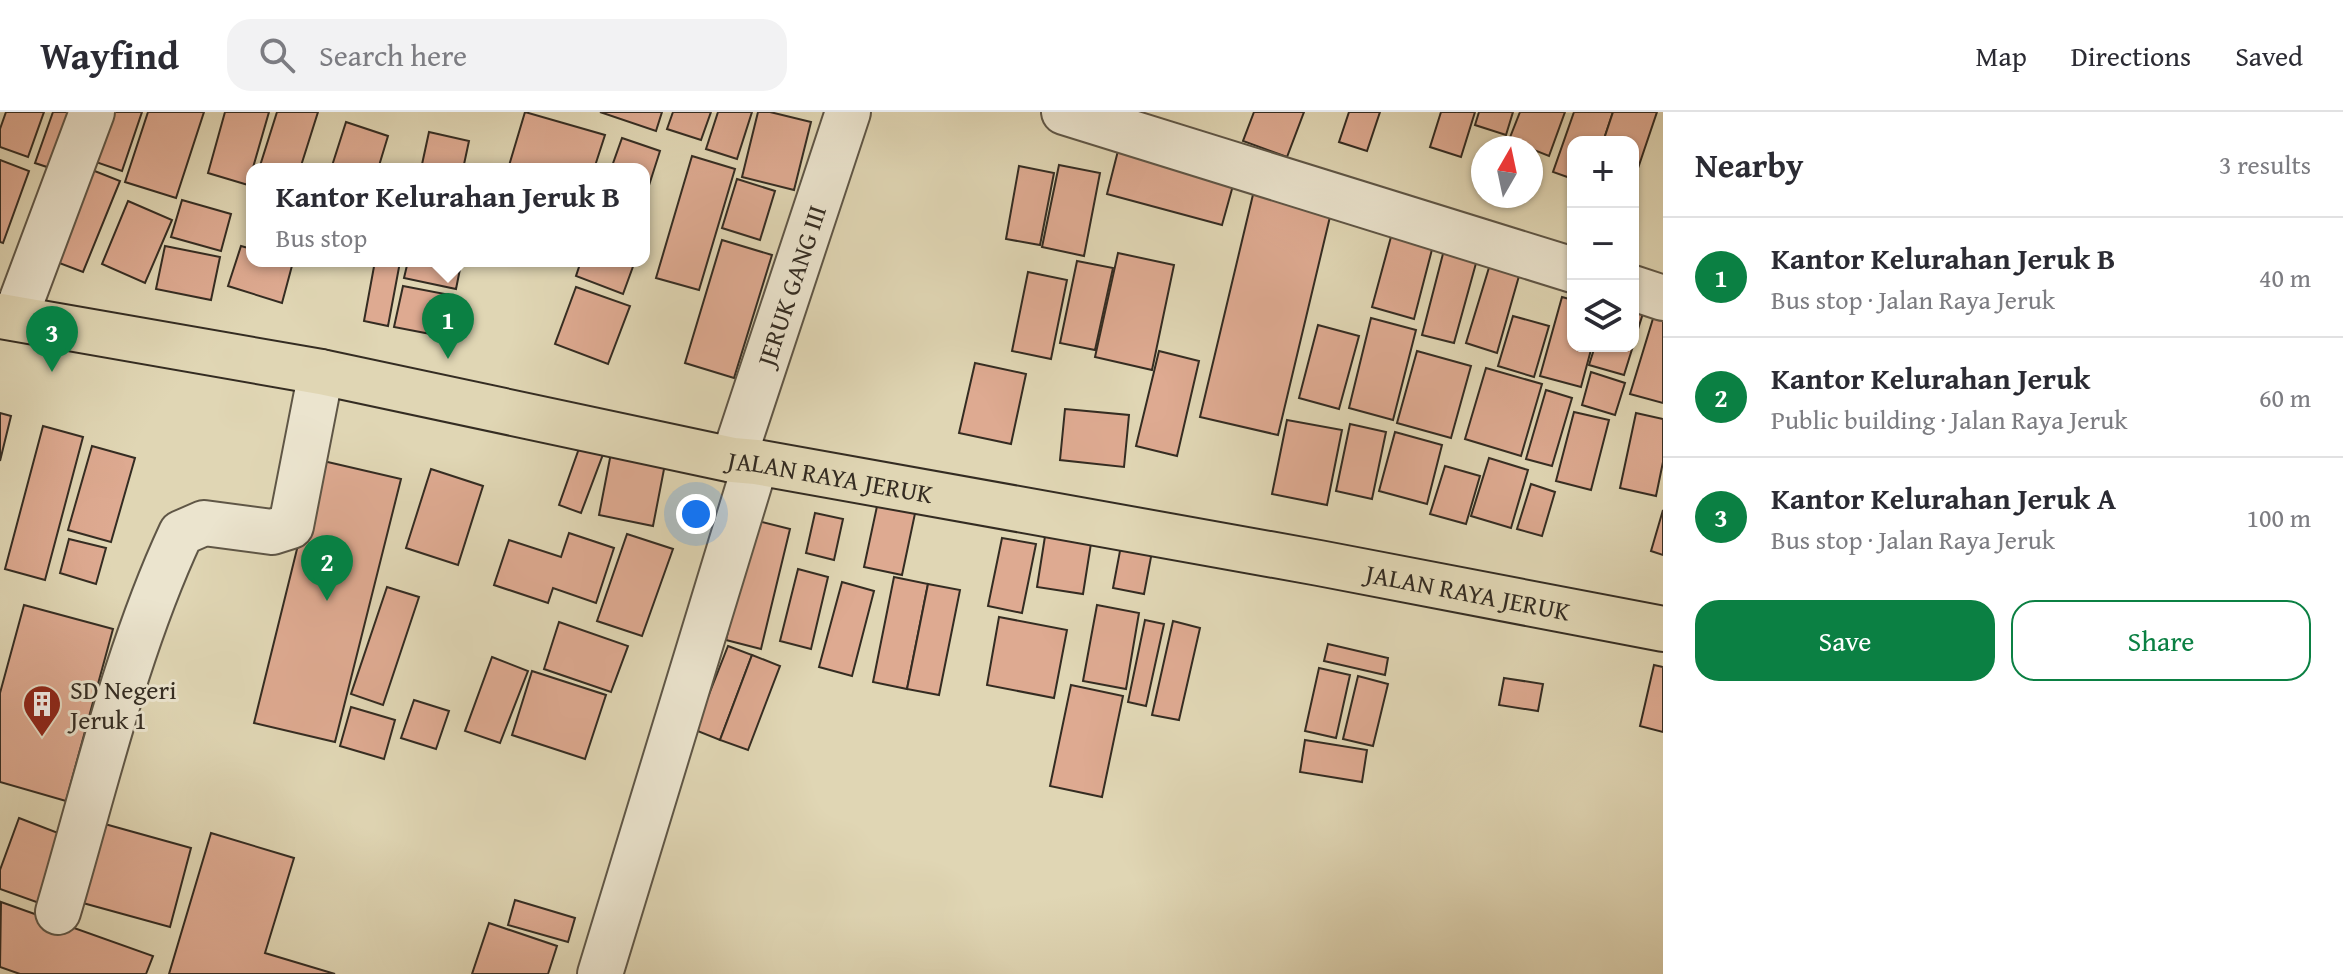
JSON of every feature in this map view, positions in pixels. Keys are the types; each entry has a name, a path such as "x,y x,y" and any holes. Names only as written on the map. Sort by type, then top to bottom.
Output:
{"main road":[{"name":"JALAN RAYA JERUK","path":"8,317 321,372 744,461 1319,563 1663,629"}],"street":[{"path":"8,317 92,112"},
{"name":"JERUK GANG III","path":"600,974 744,461 848,112"},
{"path":"1064,112 1567,268"},
{"path":"1639,290 1663,298"},
{"path":"58,912 135,651 160,578 181,533 204,523 272,532 291,526 321,372"}],"building":[{"path":"6,112 44,112 28,157 0,147 0,129"},
{"path":"53,112 86,112 65,173 35,163"},
{"path":"103,112 142,112 122,171 87,159"},
{"path":"148,112 204,112 176,198 125,182"},
{"path":"225,112 269,112 254,163 246,163 246,184 208,173"},
{"path":"277,112 318,112 302,163 261,163"},
{"path":"525,112 605,135 596,163 510,163"},
{"path":"600,112 662,112 656,131"},
{"path":"673,112 711,112 701,140 667,129"},
{"path":"718,112 752,112 737,159 706,149"},
{"path":"758,112 811,122 794,190 742,177"},
{"path":"1254,112 1304,112 1287,157 1243,141"},
{"path":"1349,112 1380,112 1367,151 1339,142"},
{"path":"1441,112 1475,112 1461,157 1430,147"},
{"path":"1479,112 1513,112 1506,135 1475,125"},
{"path":"1520,112 1565,112 1549,156 1543,154 1543,136 1511,136"},
{"path":"1574,112 1613,112 1605,136 1567,136 1567,177 1553,172"},
{"path":"1613,112 1657,112 1639,165 1639,136 1605,136"},
{"path":"346,122 388,136 380,163 333,163"},
{"path":"429,132 469,141 464,163 422,163"},
{"path":"622,138 660,151 650,182 650,163 613,163"},
{"path":"1121,139 1237,171 1222,225 1107,194"},
{"path":"692,156 735,169 699,290 656,278"},
{"path":"0,160 29,171 3,243 0,242"},
{"path":"1059,165 1100,173 1084,256 1042,247"},
{"path":"82,166 120,181 83,272 46,258"},
{"path":"1019,166 1054,173 1040,245 1006,239"},
{"path":"737,179 775,191 760,240 722,228"},
{"path":"1256,182 1334,200 1278,435 1200,417"},
{"path":"182,200 231,214 221,251 171,237"},
{"path":"128,201 172,220 145,283 102,264"},
{"path":"1395,222 1436,234 1414,319 1372,307"},
{"path":"722,240 772,255 734,378 685,363"},
{"path":"165,246 220,257 211,300 156,289"},
{"path":"241,246 246,247 246,267 292,267 282,303 228,286"},
{"path":"1445,246 1478,256 1454,343 1422,335"},
{"path":"1118,253 1174,265 1152,370 1095,357"},
{"path":"1077,261 1113,268 1095,350 1060,343"},
{"path":"1491,261 1521,269 1497,353 1466,343"},
{"path":"374,267 399,267 388,326 364,321"},
{"path":"407,267 460,267 456,289 404,278"},
{"path":"579,267 633,267 623,294 576,276"},
{"path":"1028,272 1067,280 1051,359 1012,351"},
{"path":"403,286 450,295 441,336 394,327"},
{"path":"576,287 630,306 608,364 555,344"},
{"path":"1562,297 1567,298 1567,352 1590,352 1581,387 1540,376"},
{"path":"1639,308 1644,310 1639,326"},
{"path":"1655,312 1663,314 1663,403 1630,394"},
{"path":"1513,316 1549,326 1534,377 1498,366"},
{"path":"1371,318 1416,330 1393,420 1349,408"},
{"path":"1318,325 1359,336 1339,409 1299,398"},
{"path":"1159,351 1199,361 1177,456 1136,446"},
{"path":"1417,351 1471,366 1451,438 1397,423"},
{"path":"1593,352 1631,352 1624,375 1589,365"},
{"path":"975,363 1026,374 1011,444 959,433"},
{"path":"1486,368 1542,384 1521,456 1465,439"},
{"path":"1591,372 1625,383 1615,415 1582,405"},
{"path":"1546,390 1572,398 1552,466 1526,459"},
{"path":"1065,409 1129,415 1124,467 1060,460"},
{"path":"1574,412 1609,420 1591,490 1556,481"},
{"path":"0,413 11,416 0,461"},
{"path":"1636,413 1663,419 1663,462 1656,496 1620,488"},
{"path":"1287,420 1342,430 1327,505 1272,494"},
{"path":"1350,424 1386,432 1372,499 1336,491"},
{"path":"43,426 83,437 45,580 5,569"},
{"path":"1395,432 1442,445 1427,504 1379,491"},
{"path":"582,440 605,449 581,513 559,505"},
{"path":"92,446 135,458 111,542 68,530"},
{"path":"611,453 665,464 653,526 599,515"},
{"path":"1489,458 1528,470 1511,528 1471,516"},
{"path":"319,460 401,479 335,742 254,723"},
{"path":"1445,466 1480,476 1466,524 1430,514"},
{"path":"431,469 483,486 458,565 406,548"},
{"path":"1531,484 1555,492 1542,536 1517,529"},
{"path":"879,497 917,504 902,575 864,567"},
{"path":"1663,510 1663,555 1651,551"},
{"path":"815,513 843,519 834,560 806,553"},
{"path":"754,520 790,529 761,649 726,640"},
{"path":"1046,530 1092,537 1083,594 1037,587"},
{"path":"569,533 614,548 596,603 553,588 548,603 494,585 509,540 561,557"},
{"path":"627,534 673,549 642,636 597,621"},
{"path":"1123,535 1154,541 1144,594 1113,588"},
{"path":"1002,538 1036,544 1022,613 988,606"},
{"path":"69,539 106,548 96,584 60,573"},
{"path":"798,569 828,577 811,649 780,641"},
{"path":"894,577 928,584 907,689 873,682"},
{"path":"842,582 874,591 852,676 819,667"},
{"path":"928,584 960,590 939,695 907,689"},
{"path":"387,587 419,597 383,705 351,694"},
{"name":"SD Negeri Jeruk 1","path":"24,605 113,629 66,801 0,782 0,693"},
{"path":"1097,605 1139,613 1126,689 1083,681"},
{"path":"999,617 1067,630 1054,698 987,685"},
{"path":"1145,620 1164,624 1146,706 1128,702"},
{"path":"1173,621 1200,628 1179,720 1152,715"},
{"path":"559,622 628,646 611,692 544,669"},
{"path":"1328,644 1388,658 1385,675 1324,661"},
{"path":"728,646 752,655 720,740 695,730"},
{"path":"752,655 780,666 748,750 720,740"},
{"path":"492,657 528,671 500,743 465,731"},
{"path":"1654,665 1663,667 1663,732 1640,726"},
{"path":"1319,668 1350,675 1336,738 1305,731"},
{"path":"532,671 606,695 585,759 512,735"},
{"path":"1358,676 1388,684 1373,746 1343,739"},
{"path":"1504,678 1543,684 1538,711 1499,705"},
{"path":"1071,685 1123,696 1102,797 1050,786"},
{"path":"414,700 449,711 436,749 401,738"},
{"path":"351,707 395,720 384,759 340,746"},
{"path":"1305,740 1367,750 1362,782 1300,772"},
{"path":"19,818 66,836 42,904 0,889 0,870"},
{"path":"94,821 191,848 170,927 72,900"},
{"path":"211,833 294,858 265,953 335,974 169,974"},
{"path":"515,900 575,918 568,942 508,925"},
{"path":"1,902 153,956 146,974 20,974 0,967"},
{"path":"489,923 557,946 548,974 472,974"}],"place":[{"name":"Kantor Kelurahan Jeruk B","path":"448,359"},
{"name":"Kantor Kelurahan Jeruk A","path":"52,372"},
{"name":"Kantor Kelurahan Jeruk","path":"327,601"},
{"name":"SD Negeri Jeruk 1","path":"42,738"}]}
